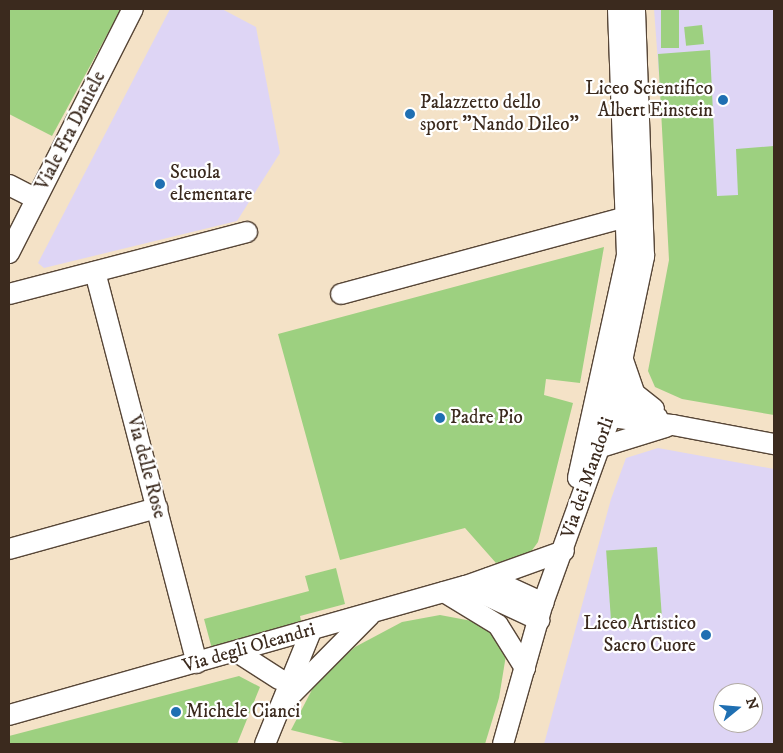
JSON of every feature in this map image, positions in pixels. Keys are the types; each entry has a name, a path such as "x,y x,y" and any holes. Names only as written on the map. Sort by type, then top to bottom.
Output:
{"street":[{"name":"Viale Fra Daniele","path":"9,252 133,9"},
{"name":"Via dei Mandorli","path":"564,551 598,448 610,418 644,256 634,215 618,9"},
{"name":"Via dei Mandorli","path":"564,551 590,414 627,255 634,215 635,9"},
{"path":"9,185 36,199"},
{"path":"341,294 634,215"},
{"path":"9,294 247,232"},
{"name":"Via delle Rose","path":"95,272 197,663"},
{"path":"623,360 635,394 673,425"},
{"path":"595,393 614,398 673,425"},
{"path":"590,414 673,425 774,444"},
{"path":"598,448 673,425"},
{"path":"9,549 157,508"},
{"path":"503,744 541,611 564,551"},
{"name":"Via degli Oleandri","path":"10,708 237,652 466,586 564,551"},
{"path":"489,578 541,611"},
{"path":"466,586 541,611"},
{"path":"444,592 498,625 525,668"},
{"path":"282,704 373,613"},
{"path":"282,704 278,679 304,633"},
{"path":"265,744 282,704 304,633"},
{"path":"237,652 278,679"}],"shaded area":[{"path":"170,9 222,9 256,27 280,153 237,221 44,268 38,263"},
{"path":"654,9 774,9 774,219 669,209"},
{"path":"658,448 774,469 774,744 544,744 611,499 626,458"}],"green space":[{"path":"9,9 121,9 52,136 9,114"},
{"path":"661,9 679,9 679,48 661,48"},
{"path":"702,25 704,44 686,46 684,27"},
{"path":"710,50 717,196 738,195 736,149 774,146 774,415 682,399 655,387 648,371 669,260 658,54"},
{"path":"604,247 580,383 546,379 544,395 573,403 538,542 530,553 496,563 465,528 340,560 278,334"},
{"path":"657,547 663,626 612,629 606,551"},
{"path":"336,568 345,604 300,616 302,625 212,649 204,619 309,591 305,576"},
{"path":"440,615 472,621 494,635 506,655 499,698 485,744 348,744 291,730 316,682 355,647 402,622"},
{"name":"Michele Cianci","path":"239,676 260,687 237,744 9,744 9,736"}],"place":[{"name":"Liceo Scientifico Albert Einstein","path":"723,100"},
{"name":"Palazzetto dello sport \"Nando Dileo\"","path":"410,114"},
{"name":"Scuola elementare","path":"160,184"},
{"name":"Padre Pio","path":"440,418"},
{"name":"Liceo Artistico Sacro Cuore","path":"706,635"},
{"name":"Michele Cianci","path":"176,712"}]}
